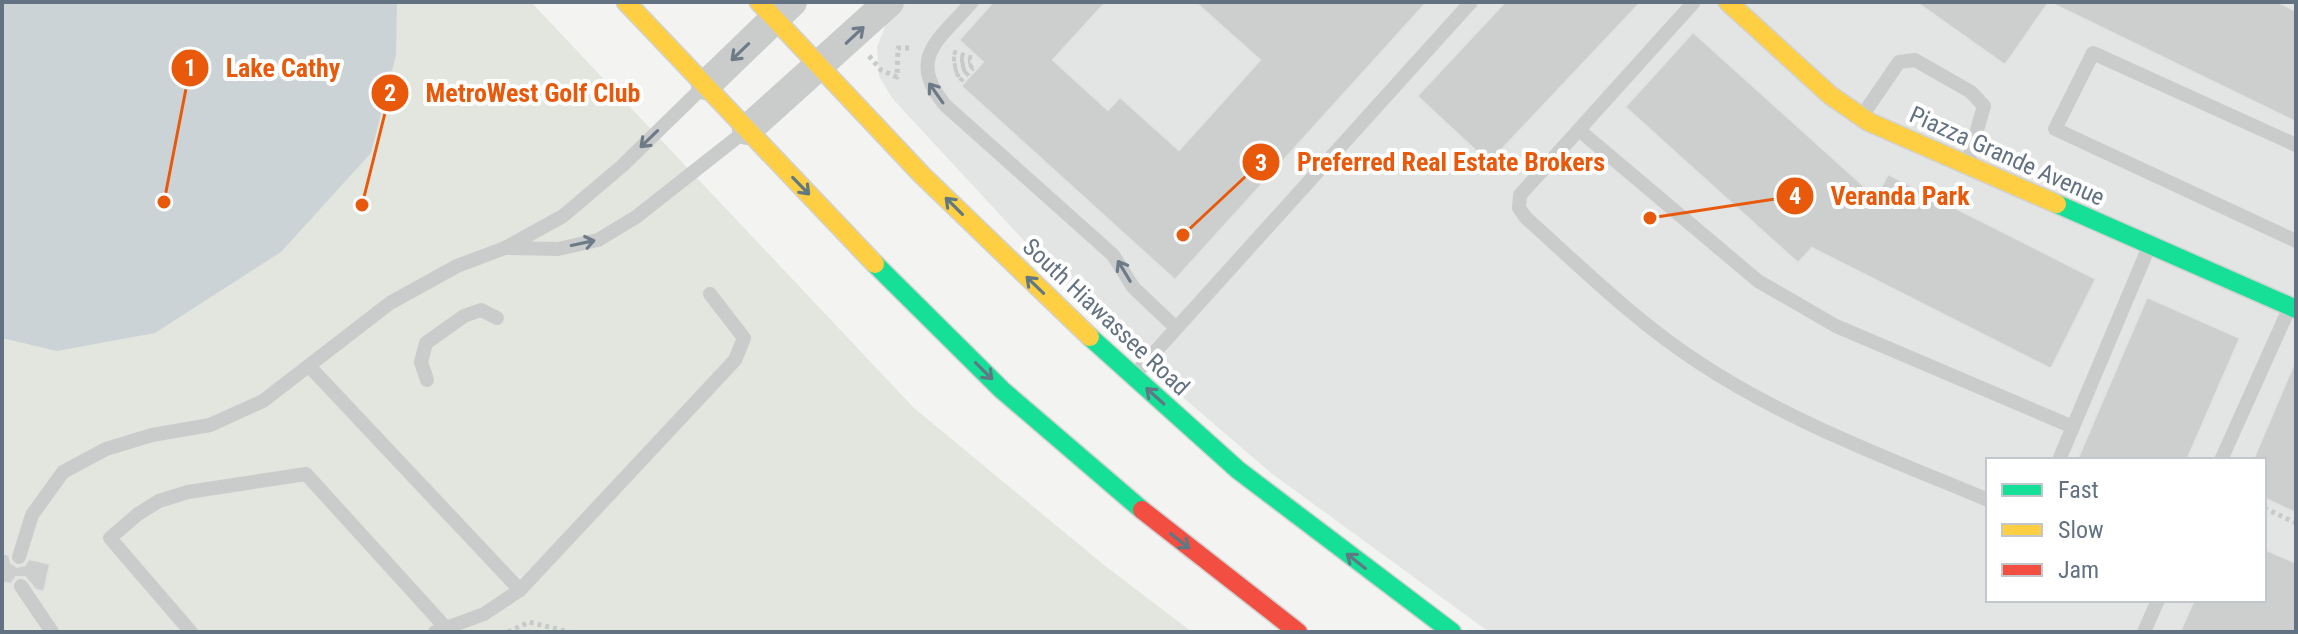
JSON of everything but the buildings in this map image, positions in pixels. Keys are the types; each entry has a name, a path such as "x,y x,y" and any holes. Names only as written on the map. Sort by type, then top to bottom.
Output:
{"street":[{"path":"626,2 881,269 1003,390 1175,538 1298,632"},
{"path":"747,130 889,2"},
{"name":"Piazza Grande Avenue","path":"1728,2 1830,95 1861,117 2150,245 2294,304"},
{"path":"706,85 775,7"},
{"name":"South Hiawassee Road","path":"775,7 820,67 922,175 1133,376 1238,470 1452,632"}],"lane":[{"path":"972,2 928,57 926,72 933,89 946,106 1113,255 1133,287 1176,328"},
{"path":"1133,376 1471,2"},
{"path":"1694,2 1520,195 1519,208 1526,218 1641,320 1735,386 1867,449 1986,499"},
{"path":"2296,145 2093,53 2055,129 2296,241"},
{"path":"1861,117 1899,62 1915,60 1971,92 1984,106 1967,164"},
{"path":"19,557 32,515 63,472 106,449 152,435 210,425 263,401 390,303 457,266 505,248 563,216 622,166 706,85"},
{"path":"505,248 558,249 598,240 636,217 747,130"},
{"path":"1579,130 1758,281 1836,326 2073,427"},
{"path":"2060,458 2150,245"},
{"path":"191,632 110,538 159,501 188,492 306,474 440,630 484,614 520,590 735,360 744,338 710,294"},
{"path":"2222,458 2294,304"},
{"path":"427,380 421,362 426,343 464,316 481,310 497,318"},
{"path":"309,366 520,590"},
{"path":"21,586 52,632"},
{"path":"2144,632 2157,602"}],"path":[{"path":"956,45 972,62"},
{"path":"955,68 972,62"},
{"path":"955,68 972,62"},
{"path":"955,68 972,62"},
{"path":"2266,509 2296,523"},
{"path":"508,632 529,622 569,632"}],"shaded area":[{"path":"2,2 531,2 914,408 1104,565 1192,632 2,632"},
{"path":"2,2 397,2 396,55 371,153 281,252 155,333 57,351 2,338"},
{"path":"907,2 2296,2 2296,632 1489,632 1271,473 1114,338 892,98 879,76 877,47 888,19"}],"traffic: fast":[{"path":"2057,204 2296,309"},
{"path":"875,264 1002,390 1142,510"},
{"path":"1090,337 1238,470 1452,632"}],"traffic: slow":[{"path":"626,2 875,264"},
{"path":"759,2 922,175 1090,337"},
{"path":"1728,2 1830,95 1869,122 2057,204"}],"traffic: jam":[{"path":"1142,510 1298,632"}],"place":[{"name":"Lake Cathy","path":"164,202"},
{"name":"MetroWest Golf Club","path":"362,205"},
{"name":"Veranda Park","path":"1650,218"},
{"name":"Preferred Real Estate Brokers","path":"1183,235"}]}
